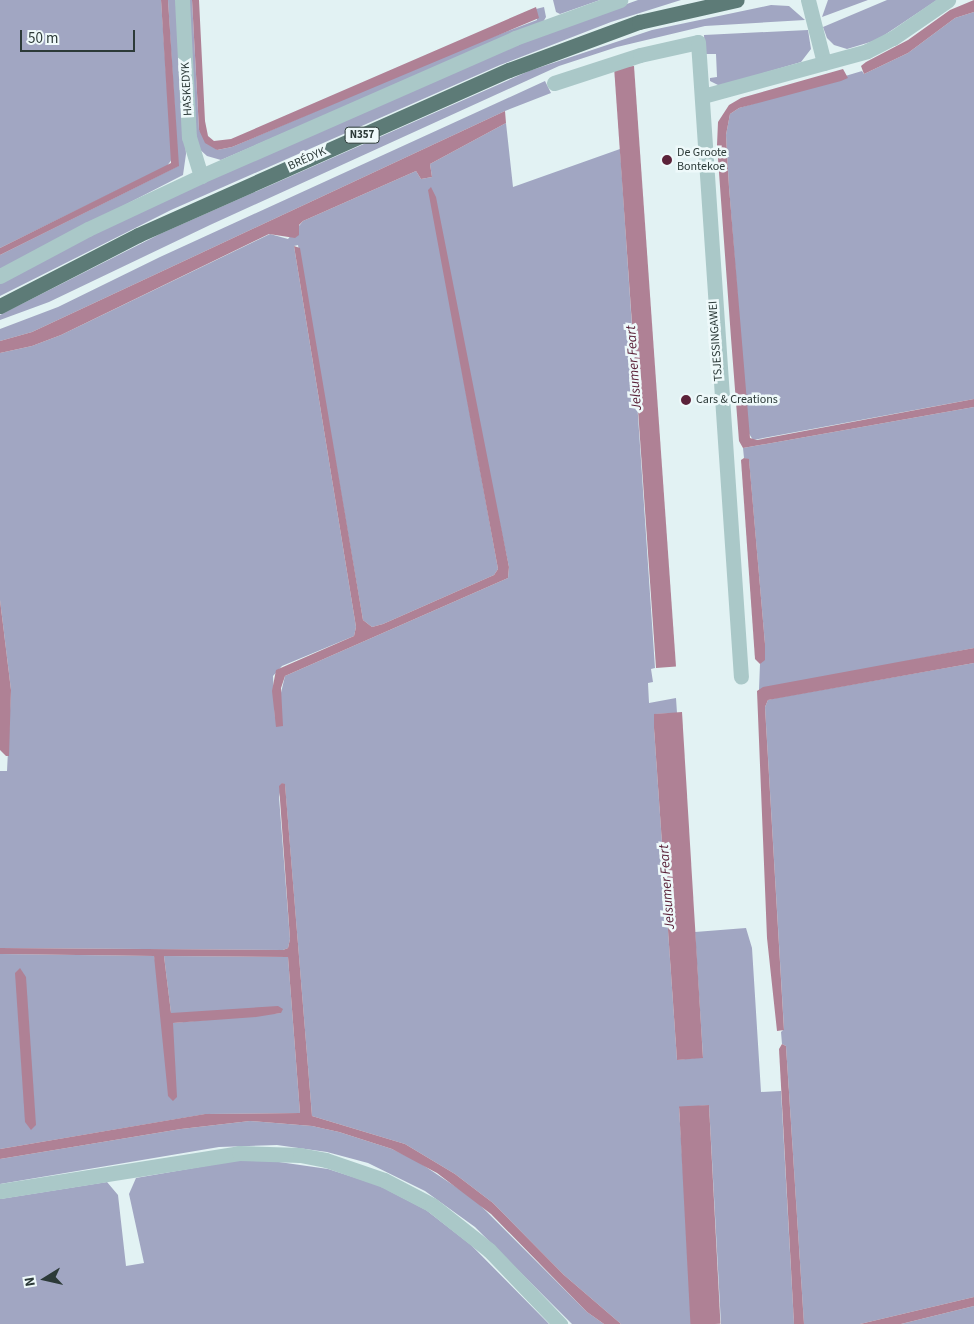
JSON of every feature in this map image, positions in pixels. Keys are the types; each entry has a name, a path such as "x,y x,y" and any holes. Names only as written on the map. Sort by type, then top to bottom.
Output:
{"main road":[{"name":"BRÉDYK","path":"0,306 138,235 509,70 639,22 737,0"}],"street":[{"name":"HASKEDYK","path":"182,0 189,137 201,176"},
{"path":"0,276 88,229 201,176 515,38 620,0"},
{"path":"808,0 824,63"},
{"path":"703,96 882,45 948,0"},
{"name":"TSJESSINGAWEI","path":"554,83 640,55 698,42 703,96 707,207 741,677"},
{"path":"0,1191 238,1153 300,1155 326,1160 384,1180 432,1205 488,1250 560,1324"}],"shaded area":[{"path":"0,0 161,0 172,159 167,166 0,248"},
{"path":"168,0 177,0 186,154 183,175 0,269 0,255 178,166"},
{"path":"186,0 192,0 199,130 217,150 232,147 466,47 537,20 536,9 544,7 546,17 543,22 221,160 207,156 196,146"},
{"path":"553,0 600,0 560,14 556,12"},
{"path":"638,0 681,0 611,22 500,65 171,210 0,296 0,281 178,192 515,44"},
{"path":"828,0 868,0 822,17"},
{"path":"887,0 937,0 877,40 847,49 834,45 827,38 823,27"},
{"path":"771,5 789,6 805,20 705,26 617,47 559,66 210,225 49,302 0,320 0,315 160,234 529,71 652,30"},
{"path":"974,12 974,399 753,440 748,432 729,187 726,135 730,114 739,108 862,71 864,74 908,53 955,18"},
{"path":"808,30 811,49 801,62 720,86 710,81 710,78 717,77 716,54 705,54 704,35"},
{"path":"545,81 551,93 505,111 32,332 0,341 0,329 58,307 160,257"},
{"path":"506,123 513,187 620,149 655,668 651,669 653,682 648,683 649,703 676,698 677,713 655,714 654,728 677,1060 703,1057 695,932 746,928 752,948 761,1092 781,1091 794,1324 721,1324 709,1105 679,1108 693,1324 621,1324 564,1275 493,1203 455,1174 405,1144 312,1116 285,785 282,783 279,797 290,939 288,948 283,950 0,948 0,771 7,771 11,690 0,600 0,353 32,346 61,335 270,234 288,239 303,221 416,171 421,179 432,177 430,164","holes":["429,188 509,567 508,578 285,676 275,718 273,676 282,666 354,636 356,627 294,246 298,245 363,620 372,627 383,624 494,575 498,569"]},
{"path":"974,407 974,648 759,690 760,664 765,644 749,460 744,458 743,448"},
{"path":"974,663 974,1297 860,1324 804,1324 786,1046 782,1044 781,1032 784,1029 765,707 768,700 776,698"},
{"path":"0,954 154,956 172,1027 173,1023 281,1013 171,1013 164,956 288,957 300,1113 206,1114 0,1149"},
{"path":"250,1121 312,1126 339,1132 392,1149 417,1161 474,1199 587,1312 604,1324 572,1324 475,1227 425,1191 368,1163 327,1152 277,1145 219,1147 0,1184 0,1159 181,1129"},
{"path":"265,1160 328,1169 378,1185 426,1210 471,1245 549,1324 0,1324 0,1199 107,1182 118,1195 126,1266 144,1263 129,1194 136,1178 234,1161"},
{"path":"974,1306 974,1324 901,1324"}],"water":[{"path":"161,0 168,0 179,166 0,255 0,248 171,163"},
{"path":"192,0 199,0 205,121 208,136 214,141 231,139 536,7 539,18 232,147 217,150 205,143 199,130"},
{"path":"974,0 974,12 955,18 908,53 864,74 861,66 866,62 908,40 950,10"},
{"path":"634,66 676,667 656,668 614,67"},
{"path":"843,69 848,78 841,81 739,108 730,114 726,135 729,187 750,438 757,440 974,399 974,407 743,448 739,441 731,338 717,145 718,122 729,105 741,98"},
{"path":"505,111 506,123 430,164 432,177 421,179 416,171 303,221 299,225 299,235 295,238 269,234 61,335 32,346 0,353 0,341 32,332"},
{"path":"431,187 436,197 509,567 508,578 285,676 281,688 283,726 276,727 272,691 276,670 354,636 356,627 294,246 300,248 363,620 372,627 383,624 494,575 498,569 428,190"},
{"path":"744,458 749,459 765,644 765,660 760,664 755,659 741,460"},
{"path":"0,600 11,690 9,756 6,756 0,750"},
{"path":"974,648 974,663 768,700 765,707 784,1030 777,1031 767,938 757,691 763,687"},
{"name":"Jelsumer Feart","path":"682,712 703,1058 677,1060 654,714"},
{"path":"282,783 285,784 312,1116 405,1144 455,1174 493,1203 564,1275 621,1324 604,1324 587,1312 491,1214 437,1173 392,1149 339,1132 312,1126 250,1121 181,1129 0,1159 0,1149 205,1114 300,1113 288,957 164,956 171,1013 278,1006 283,1009 281,1013 256,1017 173,1023 177,1097 173,1101 168,1096 154,956 0,954 0,948 283,950 288,948 290,939 279,786"},
{"path":"20,968 26,977 36,1125 31,1130 25,1122 15,973"},
{"path":"782,1044 786,1046 804,1324 794,1324 779,1049"},
{"path":"709,1105 720,1324 690,1324 679,1107"},
{"path":"974,1297 974,1306 901,1324 860,1324"}],"place":[{"name":"De Groote Bontekoe","path":"667,160"},
{"name":"Cars & Creations","path":"686,400"}]}
